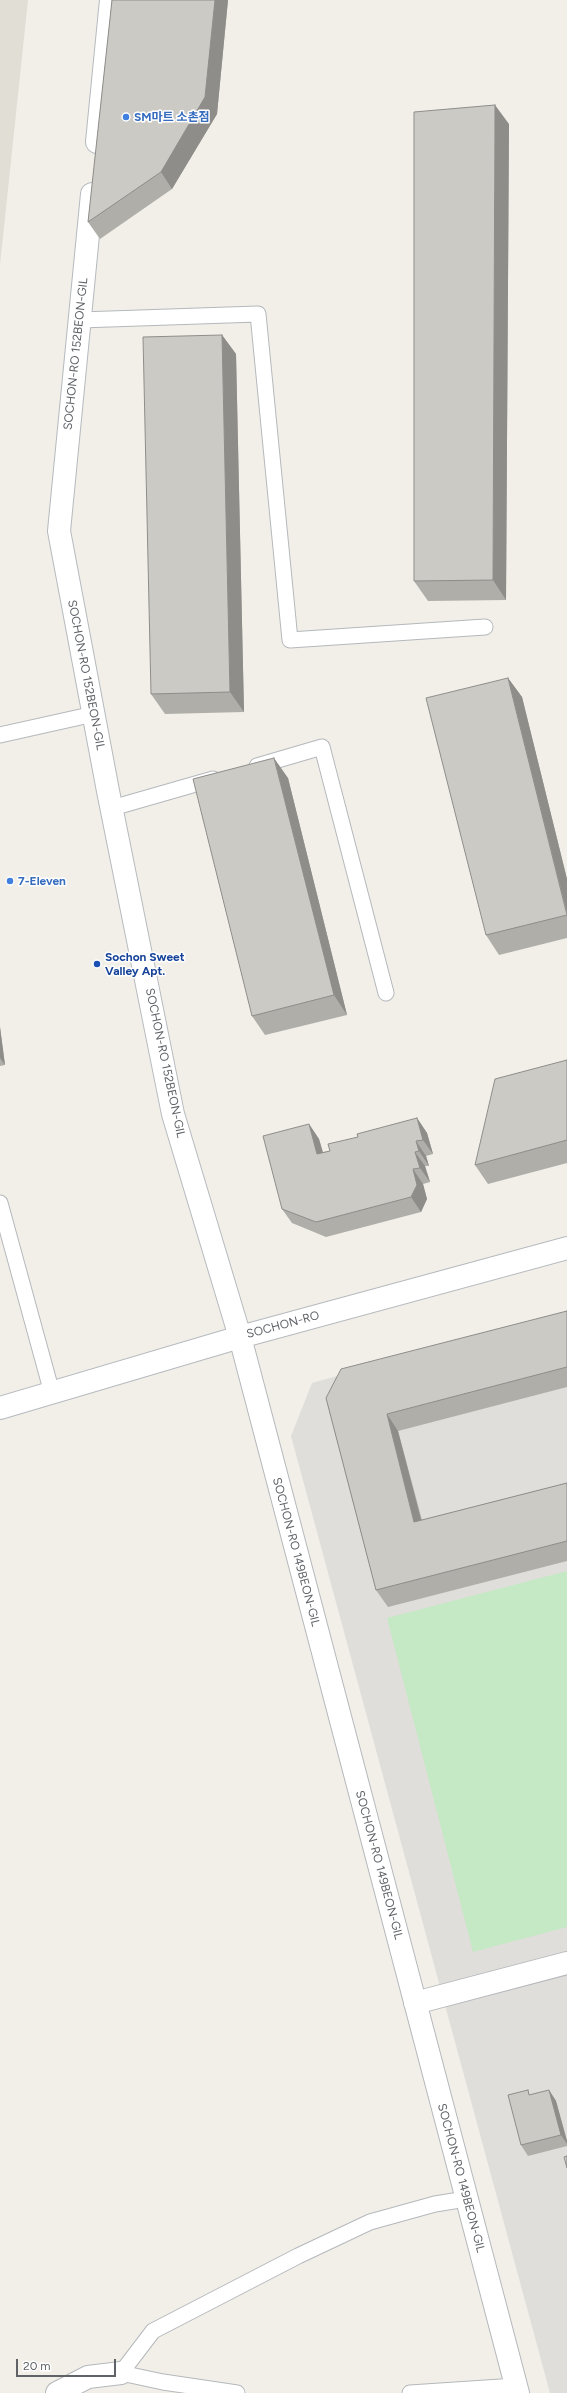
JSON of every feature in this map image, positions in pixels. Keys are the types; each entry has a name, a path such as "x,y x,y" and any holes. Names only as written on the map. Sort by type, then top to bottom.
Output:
{"street":[{"name":"SOCHON-RO 152BEON-GIL","path":"111,0 59,531 173,1114 240,1337"},
{"name":"SOCHON-RO","path":"0,1408 240,1337 567,1248"},
{"name":"SOCHON-RO 149BEON-GIL","path":"240,1337 517,2389"},
{"path":"415,2003 567,1963"},
{"path":"57,2393 88,2377 121,2373"}],"lane":[{"path":"80,320 258,314 290,640 485,627"},
{"path":"0,735 94,714"},
{"path":"239,771 322,748 386,993"},
{"path":"112,808 224,776"},
{"path":"0,1203 52,1393"},
{"path":"237,2393 163,2382 121,2373 153,2332 298,2256 370,2222 435,2204 466,2199"},
{"path":"410,2393 517,2389"}],"shaded area":[{"path":"0,0 28,0 0,265"},
{"path":"567,1313 567,2393 550,2393 291,1436 312,1383"}],"green space":[{"path":"567,1571 567,1927 473,1952 387,1618"}],"building":[{"path":"112,0 215,0 205,97 161,172 88,222"},
{"path":"495,105 493,580 414,581 414,112"},
{"path":"222,335 230,692 151,694 143,337"},
{"path":"508,678 567,915 486,935 426,698"},
{"path":"274,758 334,995 252,1016 193,779"},
{"path":"567,1060 567,1140 475,1165 495,1079"},
{"path":"417,1118 423,1140 416,1141 419,1151 415,1152 420,1168 413,1169 417,1185 411,1197 316,1222 282,1209 263,1136 309,1124 317,1154 330,1151 328,1144 358,1137 357,1134"},
{"path":"567,1311 567,1367 387,1414 414,1522 567,1483 567,1541 376,1590 326,1398 341,1369"},
{"path":"528,2090 529,2095 549,2090 561,2135 521,2145 508,2095"},
{"path":"567,2156 567,2168 564,2157"}],"place":[{"name":"SM마트 소촌점","path":"126,117"},
{"name":"7-Eleven","path":"10,881"},
{"name":"Sochon Sweet Valley Apt.","path":"97,964"}]}
